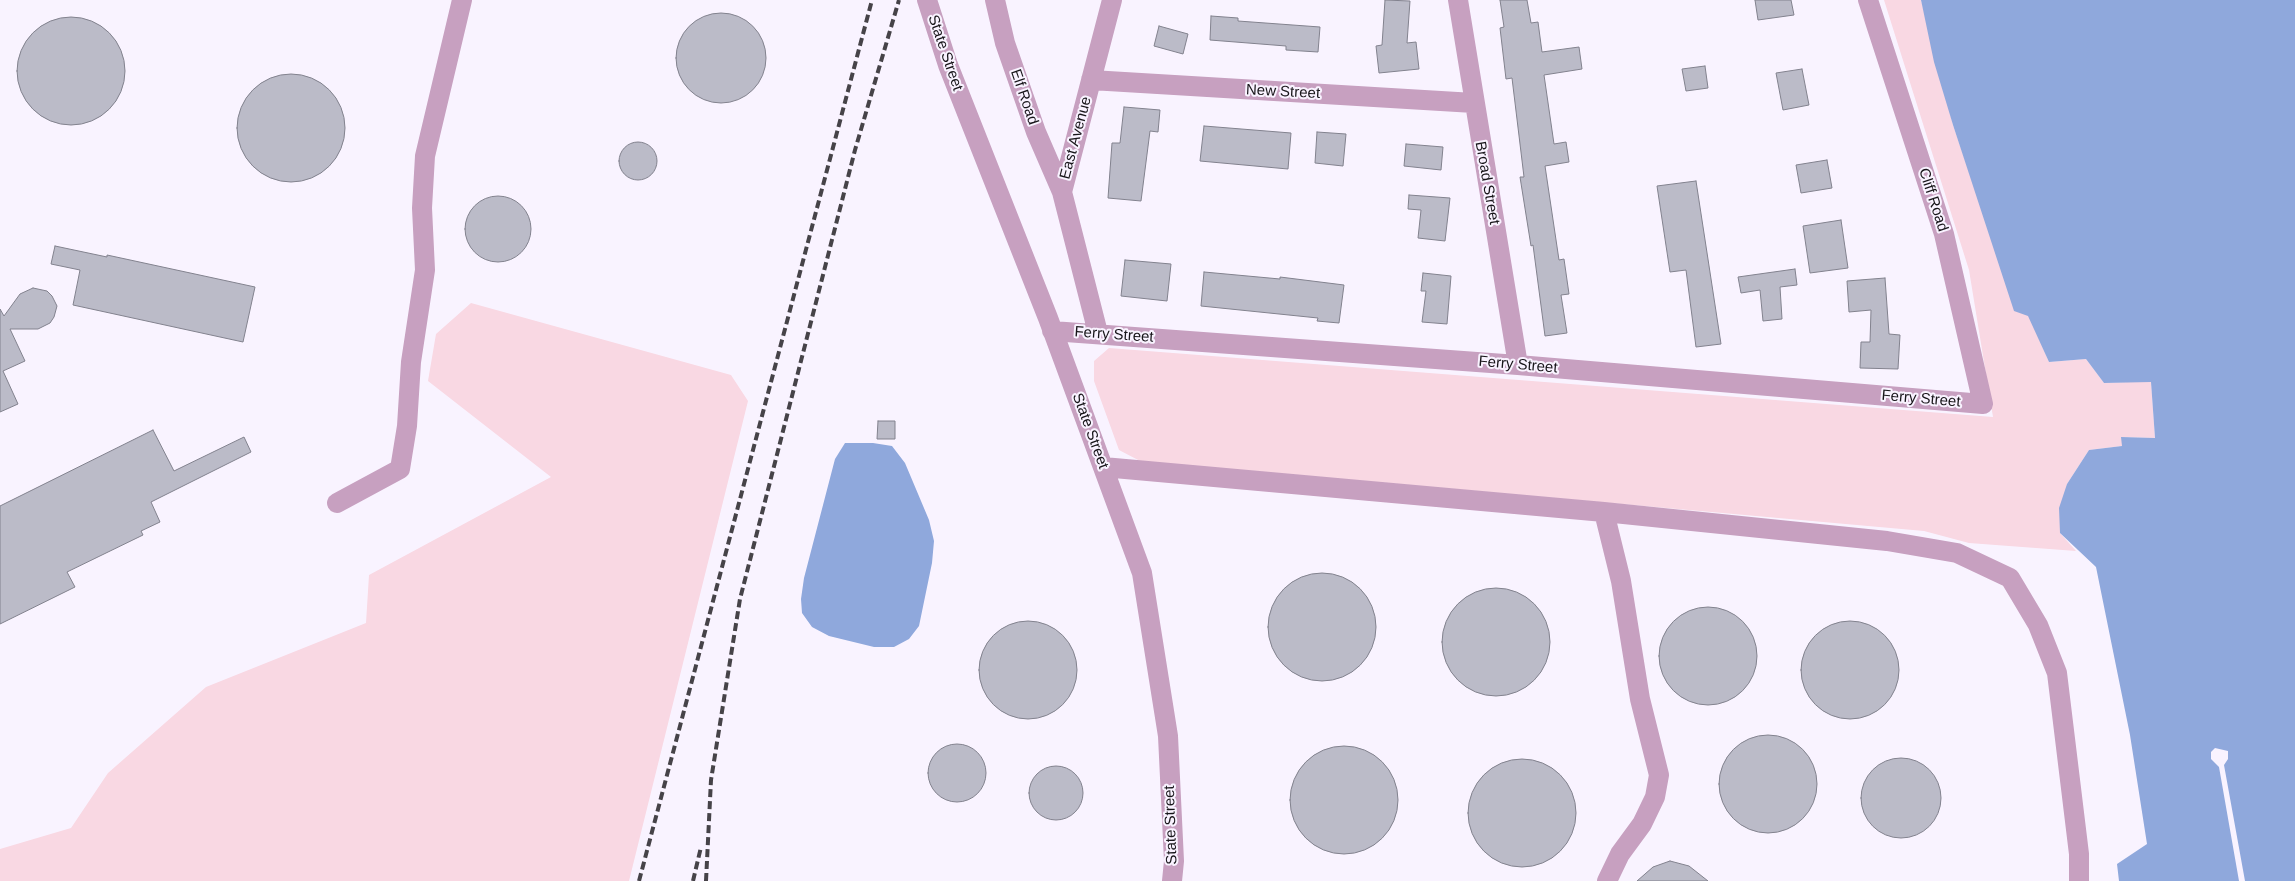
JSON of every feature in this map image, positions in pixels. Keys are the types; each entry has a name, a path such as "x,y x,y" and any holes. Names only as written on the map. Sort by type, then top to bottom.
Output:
{"street":[{"path":"337,503 400,469 406,426 410,362 425,270 422,208 425,156 462,0"},
{"name":"State Street","path":"927,0 948,65 1052,330 1142,574 1168,736 1174,861 1172,881"},
{"name":"Elf Road","path":"995,0 1005,43 1036,132 1062,192"},
{"name":"East Avenue","path":"1098,333 1062,192 1112,0"},
{"name":"Broad Street","path":"1458,0 1518,365"},
{"name":"Cliff Road","path":"1868,0 1944,234 1983,404"},
{"name":"New Street","path":"1091,80 1474,103"},
{"name":"Ferry Street","path":"1052,330 1518,365 1983,404"},
{"path":"1103,468 1604,512 1888,541 1957,553 2010,578 2038,625 2057,672 2079,854 2079,881"},
{"path":"1604,512 1622,581 1640,699 1659,775 1654,797 1642,824 1620,854 1608,881"}],"shaded area":[{"path":"1884,0 1921,0 1953,125 1978,198 2049,362 2086,359 2104,383 2151,381 2155,438 2122,437 2122,446 2089,450 2067,484 2060,533 2076,551 1969,543 1924,531 1140,461 1119,450 1094,381 1094,361 1109,348 1993,417 1969,270"},
{"path":"471,303 731,375 748,401 629,881 0,881 0,849 71,828 108,773 206,687 366,623 369,575 551,477 428,381 436,334"}],"water":[{"path":"1921,0 2295,0 2295,881 2119,881 2117,864 2147,844 2130,735 2096,567 2060,533 2059,508 2067,484 2089,450 2122,446 2121,437 2155,438 2151,382 2104,383 2086,359 2049,362 2028,316 2014,311 1934,62"},
{"path":"845,443 873,443 892,446 905,463 929,520 934,541 932,563 919,626 909,639 894,647 874,647 829,636 812,627 802,613 801,599 804,578 835,459"}],"pier":[{"path":"2215,748 2228,751 2228,759 2224,765 2245,881 2239,881 2219,767 2211,759 2211,752"}],"building":[{"path":"1385,0 1410,1 1407,43 1416,42 1419,69 1379,73 1376,46 1382,45"},
{"path":"1500,0 1527,0 1531,23 1538,22 1542,52 1579,47 1582,69 1544,75 1554,144 1566,142 1569,162 1545,166 1559,260 1564,259 1569,294 1561,295 1567,333 1545,336 1533,245 1531,246 1520,177 1524,177 1512,78 1506,79 1500,28 1504,27"},
{"path":"1755,0 1791,0 1794,15 1758,20"},
{"path":"721,13 738,17 753,26 762,41 766,58 762,75 753,90 738,99 721,103 704,99 689,90 680,75 676,58 680,41 689,26 704,17"},
{"path":"1211,16 1238,18 1238,21 1320,27 1318,52 1286,50 1286,46 1210,40"},
{"path":"71,17 92,21 109,33 121,50 125,71 121,92 109,109 92,121 71,125 50,121 33,109 21,92 17,71 21,50 33,33 50,21"},
{"path":"1159,26 1188,34 1183,54 1154,46"},
{"path":"1705,66 1708,88 1686,91 1682,69"},
{"path":"1802,69 1809,105 1783,110 1776,73"},
{"path":"291,74 312,78 329,90 341,107 345,128 341,149 329,166 312,178 291,182 270,178 253,166 241,149 237,128 241,107 253,90 270,78"},
{"path":"1124,107 1160,110 1158,132 1150,131 1141,201 1108,198 1112,143 1120,143"},
{"path":"1204,126 1291,133 1288,169 1200,161"},
{"path":"1317,132 1346,134 1343,166 1315,163"},
{"path":"638,142 652,147 657,161 652,175 638,180 624,175 619,161 624,147"},
{"path":"1406,144 1443,147 1441,170 1404,166"},
{"path":"1827,160 1832,188 1801,193 1796,165"},
{"path":"1696,181 1721,344 1696,347 1686,270 1670,272 1657,186"},
{"path":"1409,195 1450,198 1445,241 1418,238 1421,210 1408,209"},
{"path":"492,196 504,196 522,205 529,216 531,229 529,242 522,253 511,260 492,262 479,257 470,248 465,235 465,223 470,210 479,201"},
{"path":"1841,220 1848,268 1810,273 1803,226"},
{"path":"55,246 107,257 107,255 255,287 243,342 73,305 80,270 51,264"},
{"path":"1125,260 1171,264 1167,301 1121,296"},
{"path":"1795,269 1797,285 1780,287 1782,319 1763,321 1760,290 1741,293 1738,277"},
{"path":"1204,272 1280,279 1280,277 1344,285 1339,323 1317,321 1318,318 1201,306"},
{"path":"1423,273 1451,276 1447,324 1422,322 1426,291 1421,291"},
{"path":"1885,278 1889,334 1900,335 1898,369 1860,368 1861,342 1870,342 1871,310 1849,312 1847,281"},
{"path":"33,288 47,291 57,306 50,323 38,329 10,329 25,361 3,371 18,404 0,412 0,309 4,316 20,294"},
{"path":"878,421 895,421 895,439 877,439"},
{"path":"153,430 174,471 244,437 251,452 151,502 160,522 141,531 143,535 67,572 75,587 0,624 0,506"},
{"path":"1322,573 1343,577 1360,589 1372,606 1376,627 1372,648 1360,665 1343,677 1322,681 1301,677 1284,665 1272,648 1268,627 1272,606 1284,589 1301,577"},
{"path":"1496,588 1517,592 1534,604 1546,621 1550,642 1546,663 1534,680 1517,692 1496,696 1475,692 1458,680 1446,663 1442,642 1446,621 1458,604 1475,592"},
{"path":"1708,607 1727,611 1743,621 1753,637 1757,656 1753,675 1743,691 1727,701 1708,705 1689,701 1673,691 1663,675 1659,656 1663,637 1673,621 1689,611"},
{"path":"1028,621 1047,625 1063,635 1073,651 1077,670 1073,689 1063,705 1047,715 1028,719 1009,715 993,705 983,689 979,670 983,651 993,635 1009,625"},
{"path":"1850,621 1869,625 1885,635 1895,651 1899,670 1895,689 1885,705 1869,715 1850,719 1831,715 1815,705 1805,689 1801,670 1805,651 1815,635 1831,625"},
{"path":"1768,735 1787,739 1803,749 1813,765 1817,784 1813,803 1803,819 1787,829 1768,833 1749,829 1733,819 1723,803 1719,784 1723,765 1733,749 1749,739"},
{"path":"957,744 968,746 981,757 986,773 984,784 973,797 957,802 946,800 933,789 928,773 930,762 941,749"},
{"path":"1344,746 1365,750 1382,762 1394,779 1398,800 1394,821 1382,838 1365,850 1344,854 1323,850 1306,838 1294,821 1290,800 1294,779 1306,762 1323,750"},
{"path":"1893,758 1909,758 1930,769 1941,790 1941,806 1930,827 1909,838 1893,838 1879,832 1867,820 1861,806 1861,790 1867,776 1879,764"},
{"path":"1522,759 1543,763 1560,775 1572,792 1576,813 1572,834 1560,851 1543,863 1522,867 1501,863 1484,851 1472,834 1468,813 1472,792 1484,775 1501,763"},
{"path":"1056,766 1066,768 1075,774 1081,783 1083,793 1081,803 1075,812 1066,818 1056,820 1046,818 1037,812 1031,803 1029,793 1031,783 1037,774 1046,768"},
{"path":"1670,861 1689,866 1708,881 1637,881 1653,867"}],"railway":[{"path":"639,881 872,0"},
{"path":"706,881 711,780 740,599 855,150 899,0"},
{"path":"693,881 701,847"}]}
